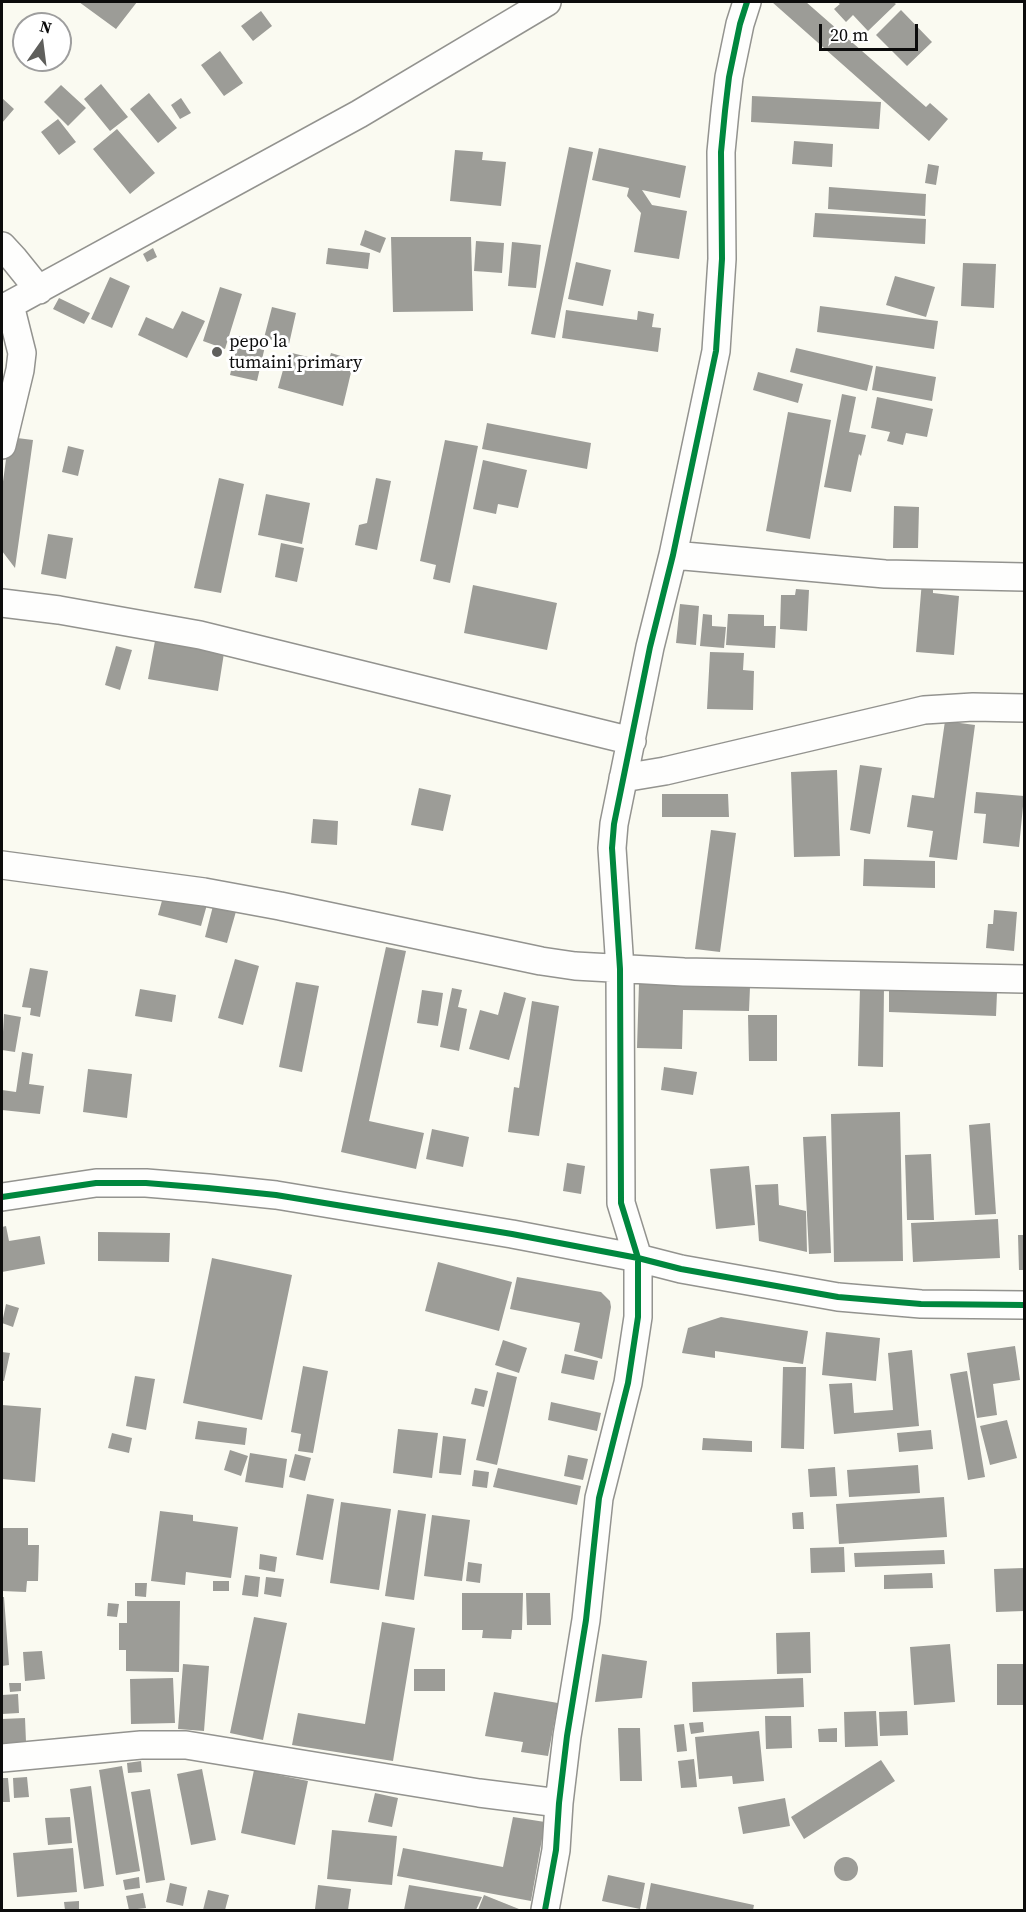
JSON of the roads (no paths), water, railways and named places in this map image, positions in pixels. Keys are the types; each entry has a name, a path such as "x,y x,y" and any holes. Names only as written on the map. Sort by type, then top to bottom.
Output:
{"street":[{"path":"2,445 22,353 6,307 359,114 547,2"},
{"path":"545,1911 556,1850 567,1736 586,1620 599,1498 628,1383 638,1317 638,1258 621,1203 620,969 612,848 623,778 650,647 673,555 716,351 722,259 721,153 731,66 747,2"},
{"path":"2,246 39,290"},
{"path":"673,555 885,574 1024,577"},
{"path":"2,603 59,610 200,635 632,741"},
{"path":"623,778 665,771 924,710 973,706 1024,708"},
{"path":"2,865 204,892 541,961 620,969 705,973 1024,979"},
{"path":"2,1197 96,1183 147,1182 276,1195 512,1234 638,1258 681,1269 838,1297 921,1304 1024,1305"},
{"path":"2,1758 141,1745 186,1745 478,1793 559,1803"}],"place":[{"name":"pepo la tumaini primary","path":"217,352"}]}
